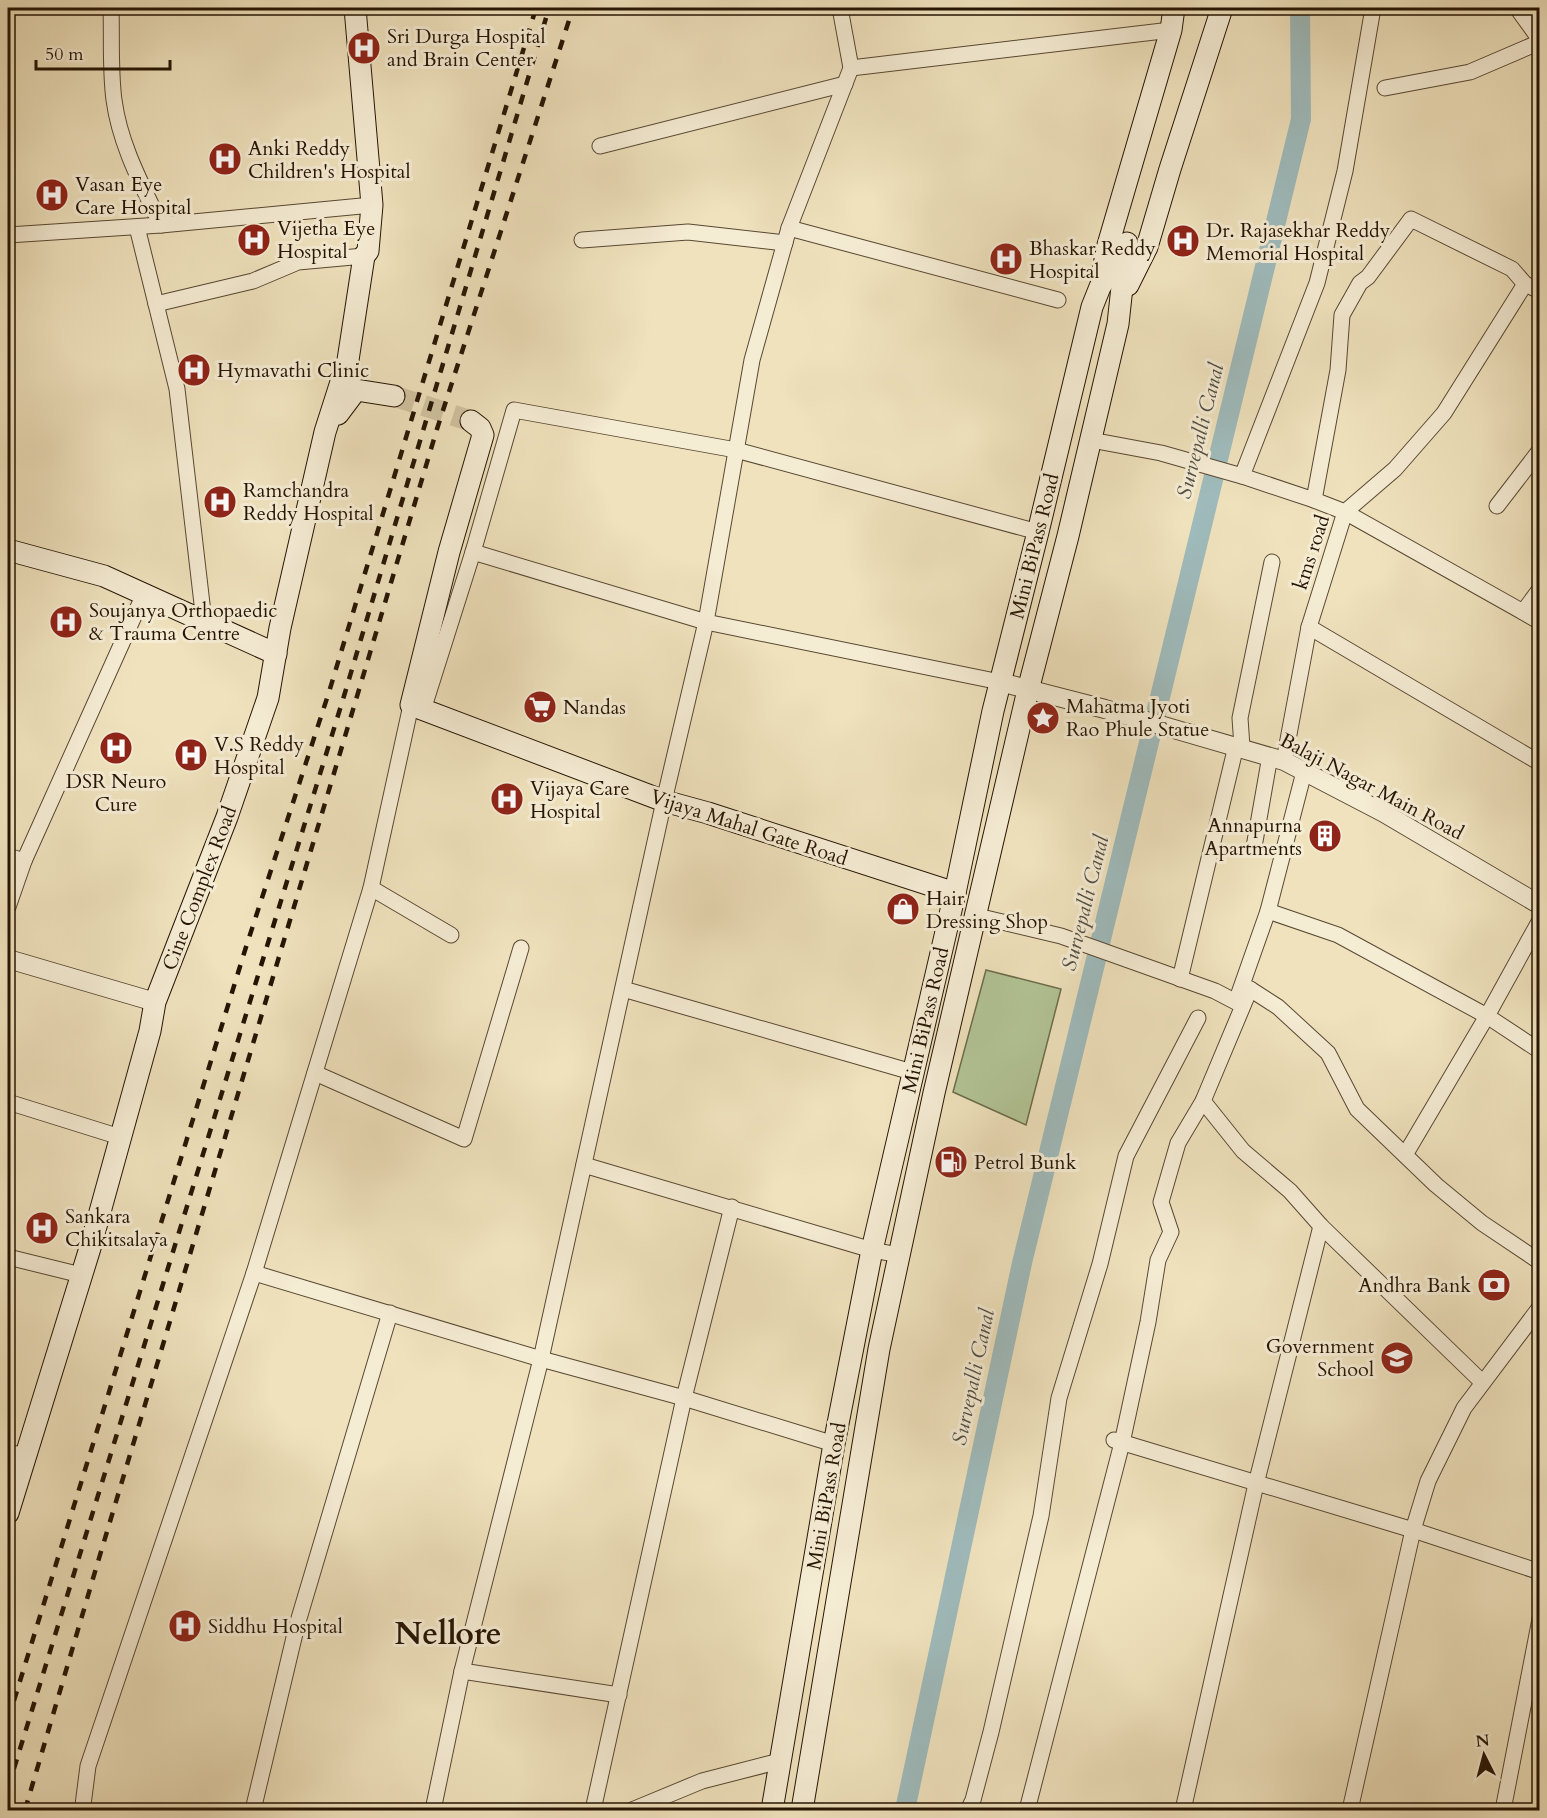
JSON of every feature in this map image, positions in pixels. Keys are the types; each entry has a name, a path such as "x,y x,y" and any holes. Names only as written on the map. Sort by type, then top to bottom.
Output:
{"main road":[{"name":"Cine Complex Road","path":"8,1513 17,1454 81,1275 150,1031 155,1002 227,817 268,698 326,432 348,360 364,256 368,251 372,205 355,8"},
{"path":"1100,287 1108,245 1171,30 1174,8"},
{"path":"802,1810 879,1349 934,1093 1028,690 1091,440 1118,324 1122,297 1147,247 1222,8"},
{"name":"Mini BiPass Road","path":"772,1810 834,1444 872,1250 955,893 1000,682 1089,318 1100,287 1127,243 1122,297"},
{"path":"326,432 356,390 394,396"},
{"path":"417,708 449,552 483,435 480,428 471,421"},
{"path":"8,550 104,576 276,654"},
{"name":"Vijaya Mahal Gate Road","path":"417,708 664,801 708,813 955,893"}],"street":[{"path":"111,8 114,100 121,134 137,176 161,225"},
{"path":"433,1810 462,1671 541,1359 664,801 706,622 752,360 787,236 851,68 840,8"},
{"path":"1241,475 1317,283 1345,171 1373,8"},
{"path":"1385,88 1470,72 1539,41 1517,8"},
{"path":"851,68 1171,30"},
{"path":"600,146 845,84"},
{"path":"8,235 137,227 372,205"},
{"path":"1314,500 1338,370 1342,315 1360,283 1368,277 1412,219 1512,269 1525,284 1539,291"},
{"path":"137,227 177,389 204,621"},
{"path":"582,240 688,232 787,236 1058,300"},
{"path":"156,303 253,281 298,262 364,256"},
{"path":"1091,440 1161,453 1241,475 1346,512 1395,469 1444,413 1525,284"},
{"path":"87,1810 83,1805 88,1766 254,1273 371,888 417,708 473,552 514,410 736,450 1038,532"},
{"path":"1497,506 1539,450"},
{"name":"kms road","path":"1254,847 1309,627 1346,512 1539,622"},
{"path":"473,552 706,622 1000,682"},
{"path":"1180,979 1239,746 1240,718 1272,562"},
{"path":"1523,612 1539,589"},
{"path":"8,907 24,861 144,594"},
{"path":"1309,627 1539,763"},
{"name":"Balaji Nagar Main Road","path":"1000,682 1277,758 1384,813 1539,905"},
{"path":"1236,1002 1268,911 1304,772"},
{"path":"8,856 24,861"},
{"path":"371,888 451,935"},
{"path":"1268,911 1338,935 1486,1016 1539,1051"},
{"path":"977,916 1061,936 1215,991 1236,1002"},
{"path":"1405,1155 1539,920"},
{"path":"315,1073 464,1139 521,948"},
{"path":"8,959 155,1002"},
{"path":"623,989 912,1072"},
{"path":"1236,1002 1250,989"},
{"path":"1026,1810 1148,1322 1158,1260 1171,1232 1161,1202 1178,1143 1203,1101 1250,989"},
{"path":"1250,989 1278,1007 1328,1053 1357,1109 1436,1185 1482,1223 1539,1262"},
{"path":"968,1810 973,1800 991,1731 1041,1516 1059,1398 1100,1264 1126,1156 1198,1018"},
{"path":"1203,1101 1243,1151 1290,1191 1321,1227 1482,1382"},
{"path":"8,1102 120,1137"},
{"path":"584,1165 872,1250 899,1255"},
{"path":"593,1810 684,1398 732,1207"},
{"path":"1183,1810 1256,1484 1321,1227"},
{"path":"8,1257 81,1275"},
{"path":"254,1273 834,1444"},
{"path":"1350,1810 1413,1530 1428,1480 1464,1408 1539,1307"},
{"path":"253,1810 297,1625 390,1313"},
{"path":"1118,1442 1413,1530 1539,1572"},
{"path":"1503,1810 1539,1619"},
{"path":"462,1671 619,1695"},
{"path":"632,1810 702,1781 780,1761"}],"green space":[{"path":"986,970 1061,989 1026,1125 953,1092"}],"waterway":[{"name":"Survepalli Canal","path":"905,1810 1022,1263 1301,119 1300,8"}],"tunnel":[{"path":"394,396 471,421"}],"railway":[{"path":"8,1720 246,947 329,692 536,8"},
{"path":"8,1788 344,696 549,8"},
{"path":"25,1810 437,429 573,8"}],"place":[{"name":"Sri Durga Hospital and Brain Center","path":"364,48"},
{"name":"Anki Reddy Children's Hospital","path":"225,159"},
{"name":"Vasan Eye Care Hospital","path":"52,195"},
{"name":"Vijetha Eye Hospital","path":"254,240"},
{"name":"Dr. Rajasekhar Reddy Memorial Hospital","path":"1183,241"},
{"name":"Bhaskar Reddy Hospital","path":"1006,259"},
{"name":"Hymavathi Clinic","path":"194,370"},
{"name":"Ramchandra Reddy Hospital","path":"220,502"},
{"name":"Soujanya Orthopaedic & Trauma Centre","path":"66,622"},
{"name":"Nandas","path":"540,707"},
{"name":"Mahatma Jyoti Rao Phule Statue","path":"1043,718"},
{"name":"DSR Neuro Cure","path":"116,748"},
{"name":"V.S Reddy Hospital","path":"191,755"},
{"name":"Vijaya Care Hospital","path":"507,799"},
{"name":"Annapurna Apartments","path":"1325,836"},
{"name":"Hair Dressing Shop","path":"903,909"},
{"name":"Petrol Bunk","path":"951,1162"},
{"name":"Sankara Chikitsalaya","path":"42,1228"},
{"name":"Andhra Bank","path":"1494,1285"},
{"name":"Government School","path":"1397,1358"},
{"name":"Siddhu Hospital","path":"185,1626"}],"district":[{"name":"Nellore","path":"448,1633"}]}
